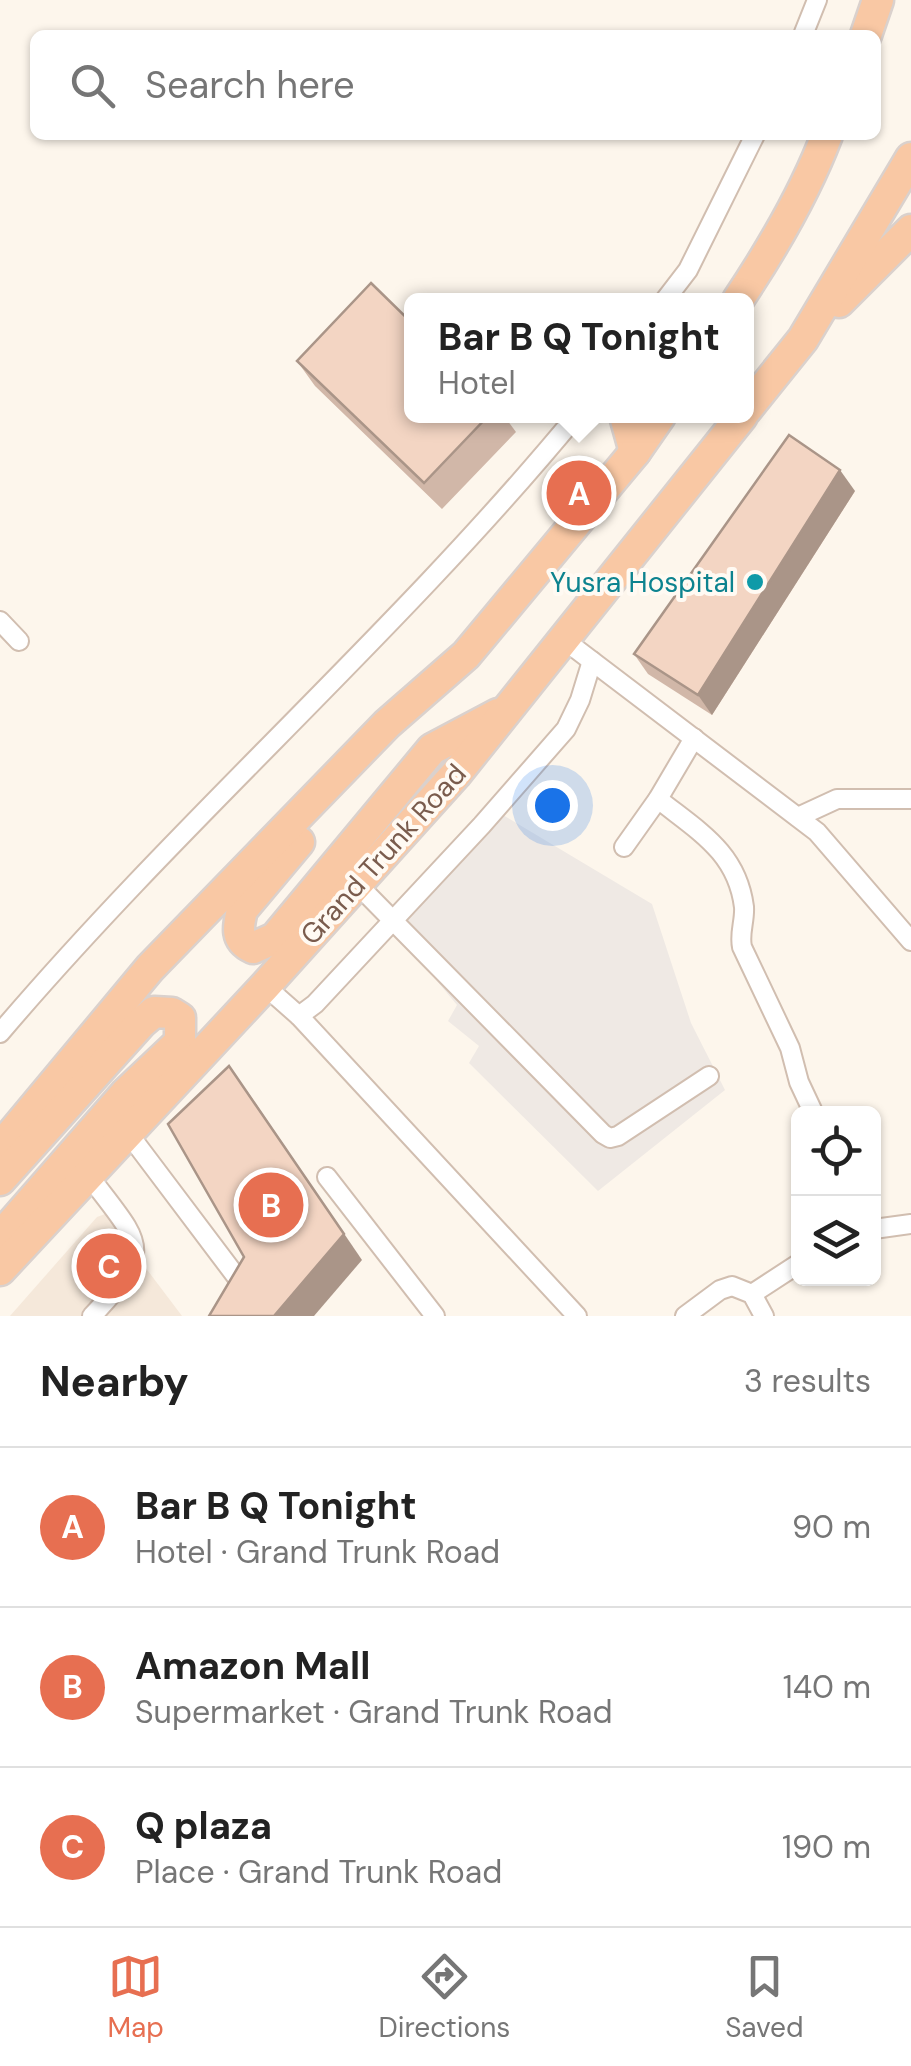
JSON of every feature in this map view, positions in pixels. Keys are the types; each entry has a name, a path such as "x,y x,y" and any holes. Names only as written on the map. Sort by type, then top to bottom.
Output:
{"highway":[{"path":"868,30 878,0"},
{"path":"742,293 807,181 826,140"},
{"name":"Grand Trunk Road","path":"754,400 803,339 911,158"},
{"path":"803,339 911,230"},
{"path":"626,423 635,452"},
{"path":"509,708 432,749 275,938 253,948 240,938 242,910 270,875 348,793 466,655 655,423"},
{"name":"Grand Trunk Road","path":"0,1270 456,774 736,423"},
{"path":"0,1148 150,968 386,724 466,655"},
{"path":"0,1180 141,1023 154,1012 172,1013 180,1018 180,1042 125,1094 0,1237"}],"street":[{"path":"806,30 817,0"},
{"path":"671,293 688,270 753,140"},
{"path":"0,1034 164,850 453,557 570,423"},
{"path":"0,620 19,641"},
{"path":"563,639 817,832 911,941"},
{"path":"298,1016 315,1004 566,729 592,661"},
{"path":"624,847 694,738"},
{"path":"658,799 717,845 730,860 744,910 742,947 790,1048 810,1106"},
{"path":"798,817 837,799 911,799"},
{"path":"357,884 610,1138 708,1076"},
{"path":"265,986 298,1016 576,1316"},
{"path":"128,1133 266,1316"},
{"path":"88,1176 126,1225 136,1246 132,1270 92,1316"},
{"path":"327,1177 435,1316"},
{"path":"881,1228 911,1224"},
{"path":"752,1294 791,1269"},
{"path":"684,1316 732,1286 752,1294 764,1316"}],"shaded area":[{"path":"503,815 652,904 691,1023 725,1090 598,1191 469,1063 479,1046 448,1021 457,1005 392,927"},
{"path":"105,1214 182,1316 10,1316 97,1217"}],"building":[{"path":"371,283 404,315 404,423 481,423 424,483 297,361"},
{"name":"Yusra Hospital","path":"789,435 840,470 698,695 634,654"},
{"path":"229,1066 344,1234 274,1316 209,1316 244,1257 168,1124"}],"place":[{"name":"Bar B Q Tonight","path":"579,493"},
{"name":"Yusra Hospital","path":"755,582"},
{"name":"Amazon Mall","path":"271,1205"},
{"name":"Q plaza","path":"109,1266"}]}
